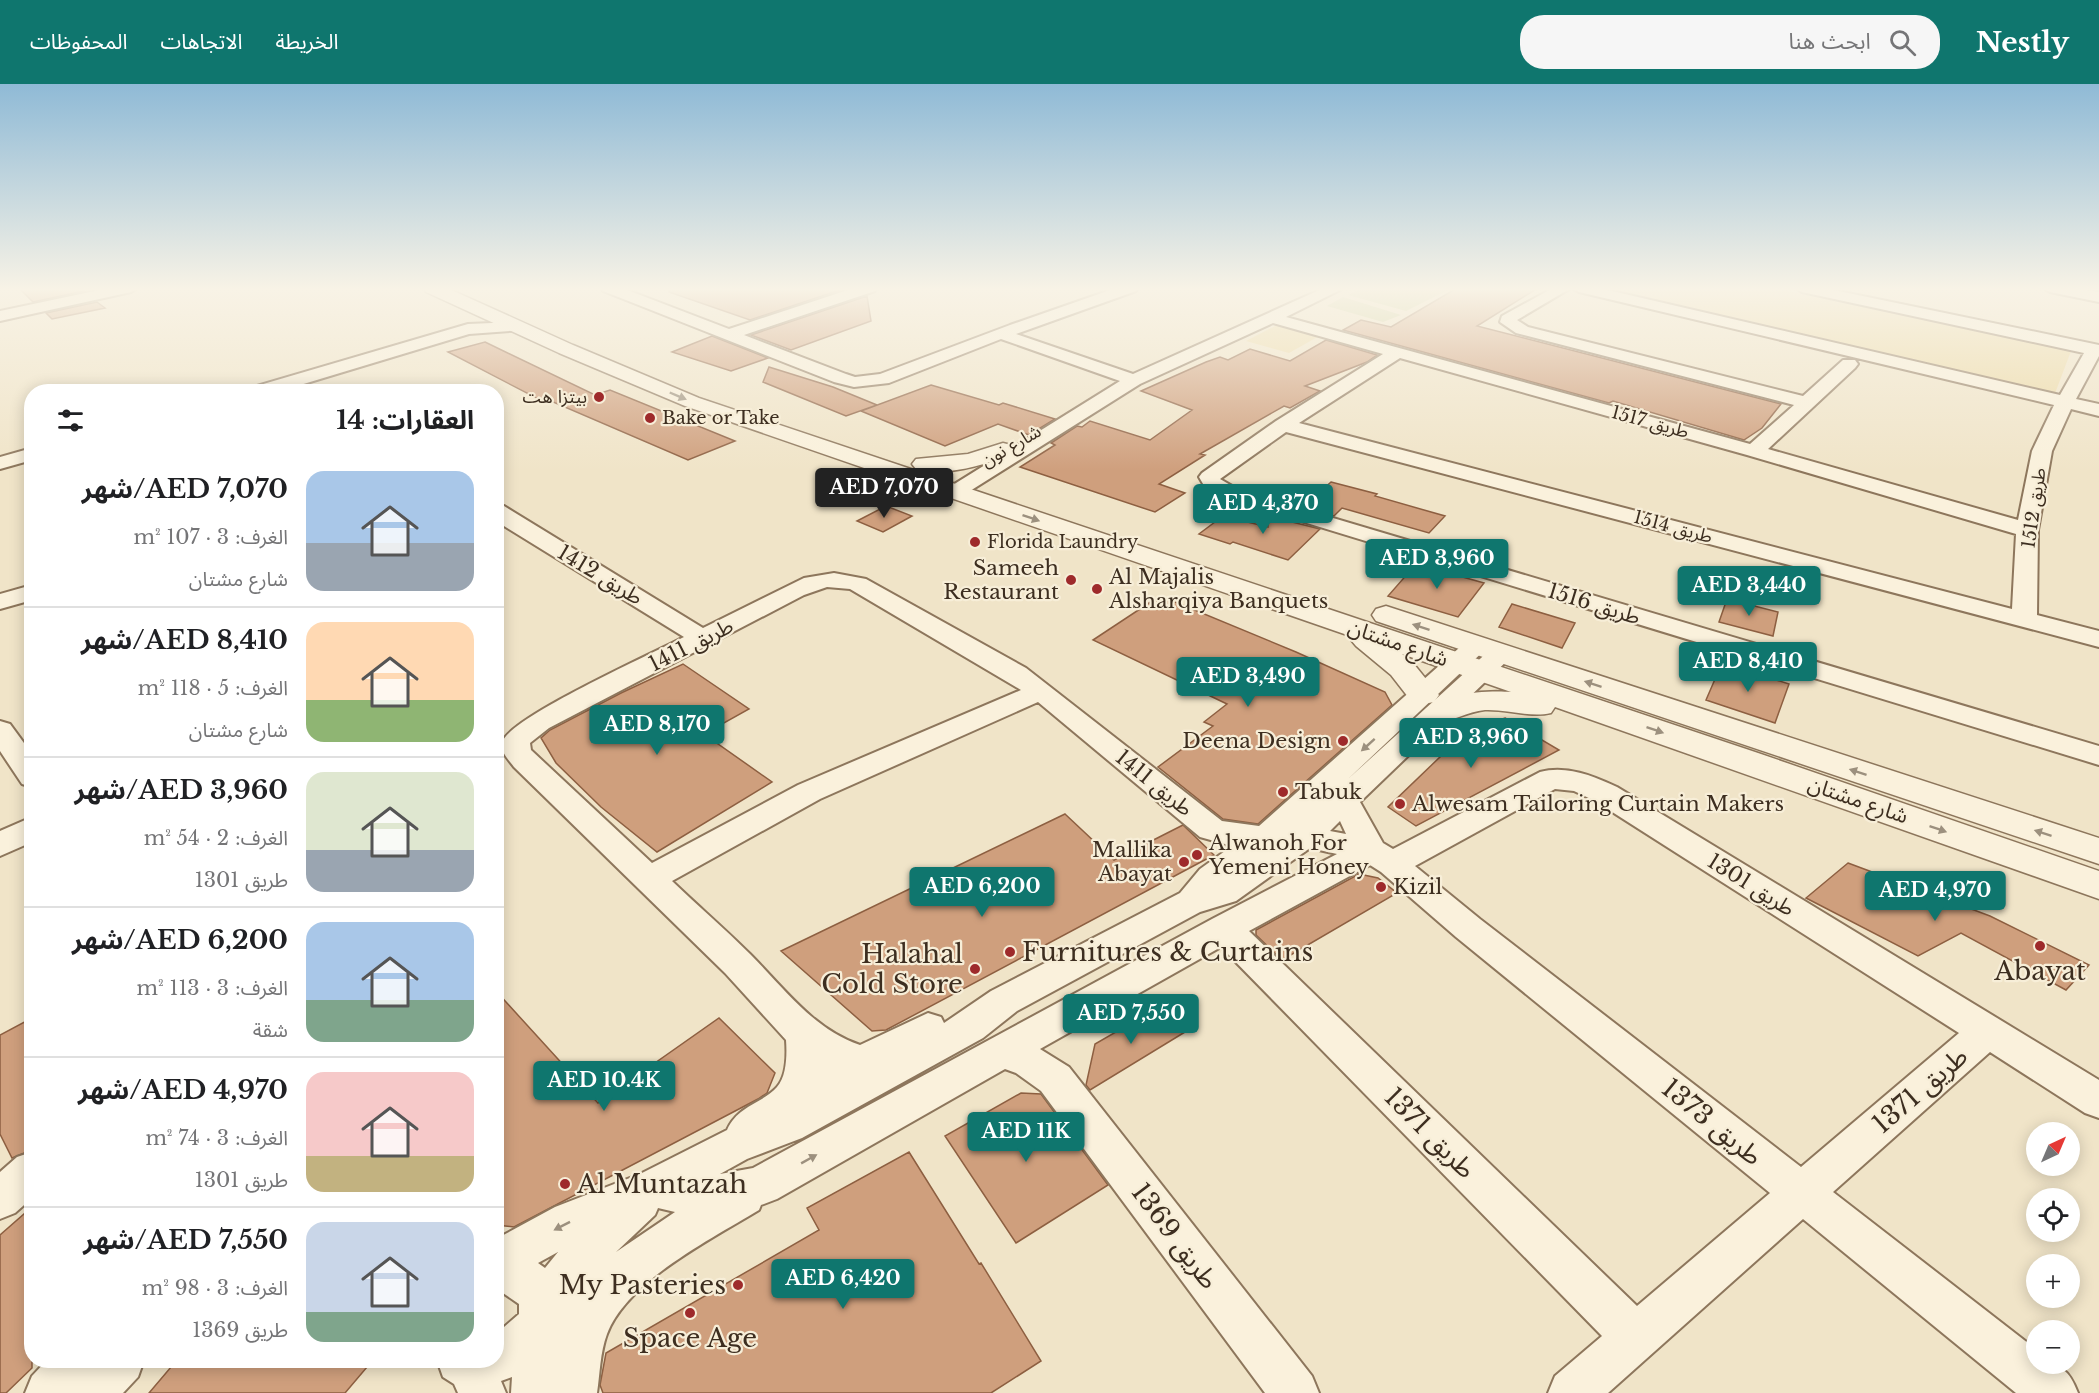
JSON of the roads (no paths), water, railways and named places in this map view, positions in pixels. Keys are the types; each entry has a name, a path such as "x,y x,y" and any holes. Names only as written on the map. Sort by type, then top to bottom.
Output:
{"street":[{"path":"283,384 400,349"},
{"name":"شارع مشتان","path":"569,349 692,402 958,484 1479,658 2099,851"},
{"name":"شارع مشتان","path":"603,349 676,378 924,464 958,484 1351,627 1479,658 1610,715 2099,885"},
{"path":"764,349 854,382 883,379 961,349"},
{"path":"1045,349 1134,380"},
{"name":"شارع نون","path":"958,484 1134,380 1203,349"},
{"name":"طريق 1517","path":"1387,349 2027,530"},
{"path":"1597,349 1808,403"},
{"path":"1839,349 2099,410"},
{"name":"طريق 1512","path":"2024,619 2027,530 2042,451 2065,402 2096,350"},
{"name":"طريق 1516","path":"1398,352 1283,425 1209,477 1213,486 1232,494 2099,756"},
{"path":"1754,451 1849,363"},
{"name":"شارع نون","path":"958,484 1003,450 1066,415 1084,410"},
{"name":"طريق 1514","path":"1283,425 2099,639"},
{"path":"924,464 971,461 1003,450"},
{"path":"0,463 24,456"},
{"name":"طريق 1412","path":"504,517 704,639"},
{"name":"طريق 1411","path":"842,1080 830,1051 804,1034 737,963 517,751 506,744 539,722 814,582 835,578 858,584 1017,674 1211,829"},
{"path":"0,602 24,594"},
{"path":"1351,627 1402,669 1430,705"},
{"path":"733,1146 760,1119 791,1099 970,1027 1004,1001 1188,903 1224,892 1265,851 1430,705 1479,658"},
{"path":"650,879 809,792 1041,691"},
{"path":"1188,903 1212,878 1265,851 1305,836 1344,800 1430,705 1460,704 1486,699 1560,711 1610,715"},
{"path":"0,730 24,765"},
{"name":"طريق 1301","path":"762,1185 1241,919 1381,858 1551,779 1580,782 1606,794 2099,1101"},
{"path":"1344,800 1381,858"},
{"path":"1211,829 1232,835 1265,851"},
{"path":"1211,829 1217,849 1212,878"},
{"path":"0,845 24,832"},
{"path":"1305,836 1381,858"},
{"path":"0,852 24,844"},
{"path":"1241,919 1267,880 1265,851"},
{"name":"طريق 1373","path":"1381,858 2054,1393"},
{"name":"طريق 1371","path":"1241,919 1636,1337"},
{"name":"طريق 1369","path":"1053,1023 1048,1050 1055,1079"},
{"name":"طريق 1371","path":"1572,1393 1987,1032"},
{"path":"791,1099 805,1066 804,1034"},
{"name":"طريق 1369","path":"1001,1052 1030,1062 1055,1079 1295,1393"},
{"path":"504,1259 570,1222 655,1188 733,1146 770,1134 842,1080"},
{"path":"0,1199 24,1178"},
{"path":"655,1188 679,1195 706,1197 734,1194 762,1185"},
{"path":"573,1393 585,1328 601,1299 625,1273 652,1252 762,1185"},
{"path":"504,1355 519,1347 541,1319 566,1275 593,1243 655,1188"},
{"path":"504,1271 510,1271 525,1279 538,1290 541,1319 535,1393"},
{"path":"49,1393 72,1368"},
{"path":"91,1393 114,1368"}],"place":[{"name":"بيتزا هت","path":"599,397"},
{"name":"Bake or Take","path":"650,418"},
{"name":"Florida Laundry","path":"975,542"},
{"name":"Sameeh Restaurant","path":"1071,580"},
{"name":"Al Majalis Alsharqiya Banquets","path":"1097,589"},
{"name":"Deena Design","path":"1343,741"},
{"name":"Tabuk","path":"1283,792"},
{"name":"Alwesam Tailoring Curtain Makers","path":"1400,804"},
{"name":"Alwanoh For Yemeni Honey","path":"1197,855"},
{"name":"Mallika Abayat","path":"1184,862"},
{"name":"Kizil","path":"1381,887"},
{"name":"Abayat","path":"2040,946"},
{"name":"Furnitures & Curtains","path":"1010,952"},
{"name":"Halahal Cold Store","path":"975,969"},
{"name":"Al Muntazah","path":"565,1184"},
{"name":"My Pasteries","path":"738,1285"},
{"name":"Space Age","path":"690,1313"}]}
